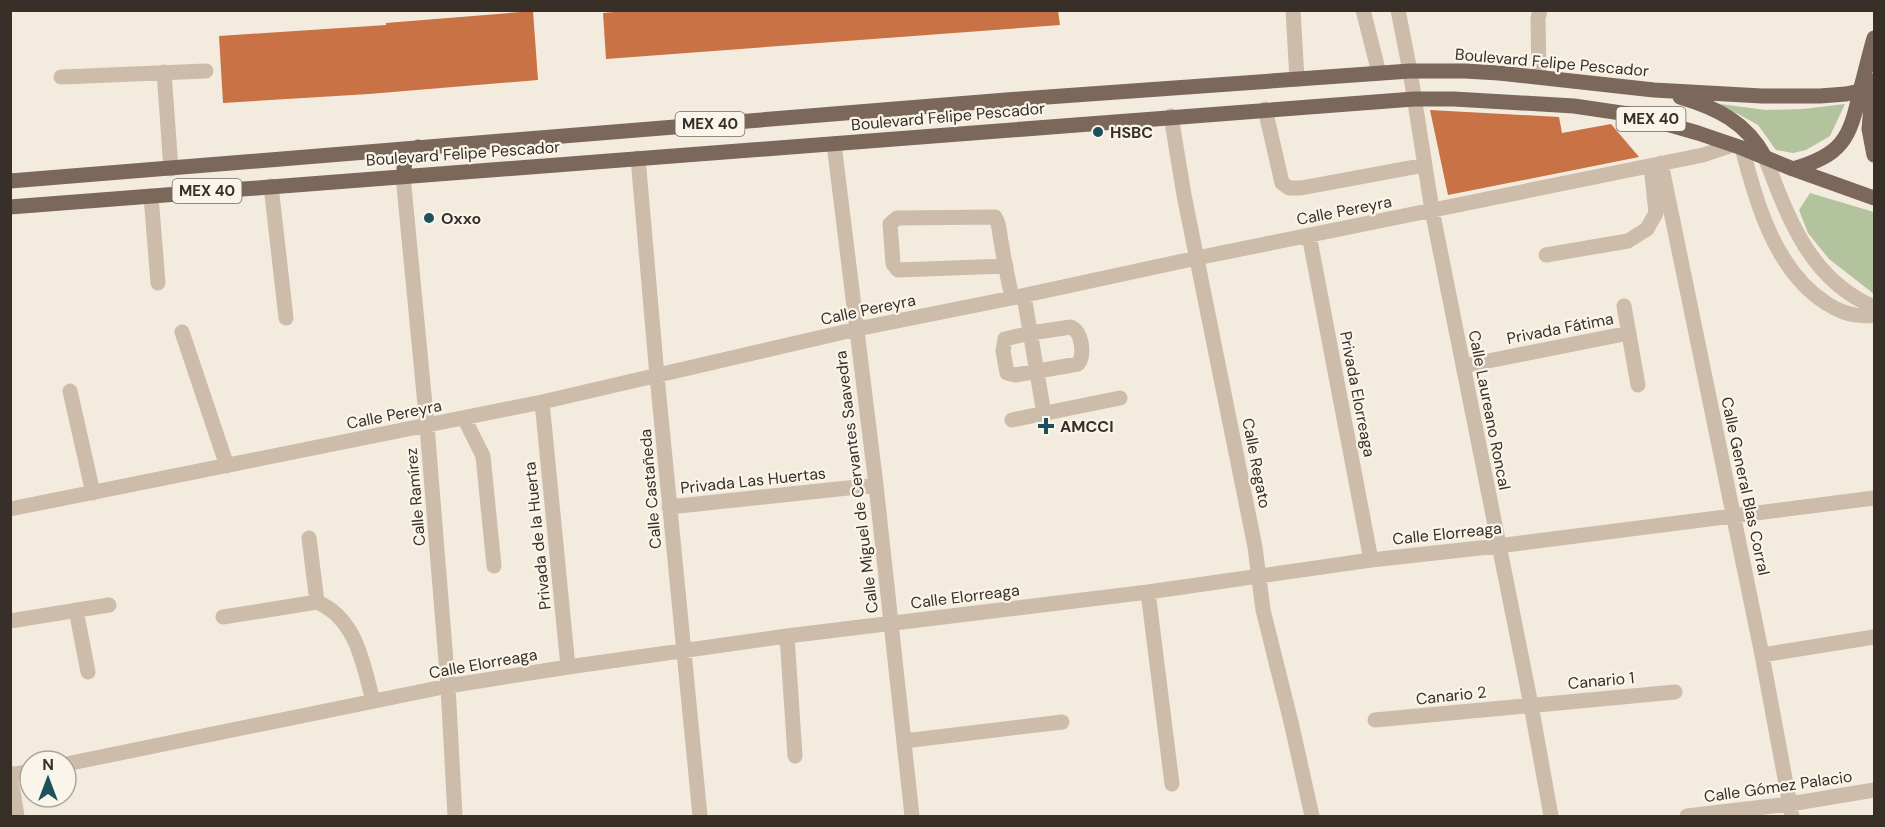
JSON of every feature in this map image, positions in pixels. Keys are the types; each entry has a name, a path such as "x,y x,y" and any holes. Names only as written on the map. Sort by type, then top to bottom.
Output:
{"main road":[{"path":"1875,38 1869,89 1869,129 1875,155"},
{"path":"1793,169 1823,158 1849,133 1869,89 1875,65"},
{"name":"Boulevard Felipe Pescador","path":"10,181 994,101 1410,71 1465,71 1539,76 1654,90 1761,96 1820,96 1869,89"},
{"path":"1654,90 1700,104 1734,120 1752,137 1765,157"},
{"name":"Boulevard Felipe Pescador","path":"10,207 1414,99 1454,99 1604,109 1664,122 1737,146 1875,198"},
{"path":"403,176 405,161 418,147"}],"street":[{"path":"1293,10 1297,79"},
{"path":"1363,10 1379,74"},
{"name":"Calle Laureano Roncal","path":"1398,10 1432,210 1551,816"},
{"path":"1539,10 1539,76"},
{"path":"61,77 206,70"},
{"path":"164,72 171,169"},
{"path":"1265,110 1282,183 1289,188 1301,188 1425,165"},
{"name":"Calle Regato","path":"1171,116 1184,195 1235,441 1267,630 1312,816"},
{"name":"Calle Miguel de Cervantes Saavedra","path":"834,144 876,485 912,816"},
{"path":"1737,146 1765,220 1794,274 1805,287 1845,314 1875,315"},
{"name":"Calle Pereyra","path":"10,509 428,426 857,329 1703,156 1737,146"},
{"path":"1765,157 1787,212 1808,252 1832,281 1863,302 1875,307"},
{"name":"Calle Castañeda","path":"638,158 669,507 700,816"},
{"path":"1546,255 1628,241 1647,229 1656,213 1656,165"},
{"name":"Calle General Blas Corral","path":"1656,165 1734,515 1791,810"},
{"name":"Calle Ramírez","path":"403,176 428,426 448,686 455,816"},
{"path":"271,186 286,318"},
{"path":"151,196 158,283"},
{"path":"1006,266 898,270 893,264 890,224 897,218 993,216 998,222 1006,266 1030,333 1044,414"},
{"name":"Privada Elorreaga","path":"1309,235 1371,560"},
{"path":"1624,306 1638,385"},
{"path":"1066,327 1075,328 1078,332 1082,355 1078,364 1037,372 1010,375 1005,370 1003,351 1005,339 1066,327"},
{"path":"182,332 226,466"},
{"name":"Privada Fátima","path":"1463,366 1629,333"},
{"path":"70,391 93,493"},
{"path":"1012,420 1120,398"},
{"name":"Privada de la Huerta","path":"542,402 568,667"},
{"path":"464,418 483,456 494,566"},
{"name":"Privada Las Huertas","path":"669,507 876,485"},
{"name":"Calle Elorreaga","path":"78,762 448,686 568,667 787,636 1149,592 1371,560 1875,498"},
{"path":"309,538 317,602"},
{"path":"1149,592 1172,784"},
{"path":"223,617 317,602 327,607 339,616 352,634 361,655 373,701"},
{"path":"10,621 108,605"},
{"path":"76,610 88,672"},
{"path":"787,636 795,756"},
{"path":"1762,655 1875,637"},
{"name":"Canario 1","path":"1531,705 1675,692"},
{"name":"Canario 2","path":"1375,720 1531,705"},
{"path":"904,741 1062,722"},
{"path":"11,774 17,816"},
{"name":"Calle Gómez Palacio","path":"1687,816 1791,810 1875,790"}],"green space":[{"path":"1720,104 1766,110 1803,109 1845,104 1830,136 1806,150 1793,153 1776,150 1758,125"},
{"path":"1810,193 1874,212 1874,294 1829,259 1808,233 1799,210"}],"building":[{"path":"635,10 1058,10 1060,25 606,59 603,13"},
{"path":"533,11 538,80 223,103 219,36 386,25 386,23"},
{"path":"1430,110 1559,117 1562,133 1611,124 1639,157 1448,195"}],"place":[{"name":"HSBC","path":"1098,132"},
{"name":"Oxxo","path":"429,218"},
{"name":"AMCCI","path":"1046,426"}]}
